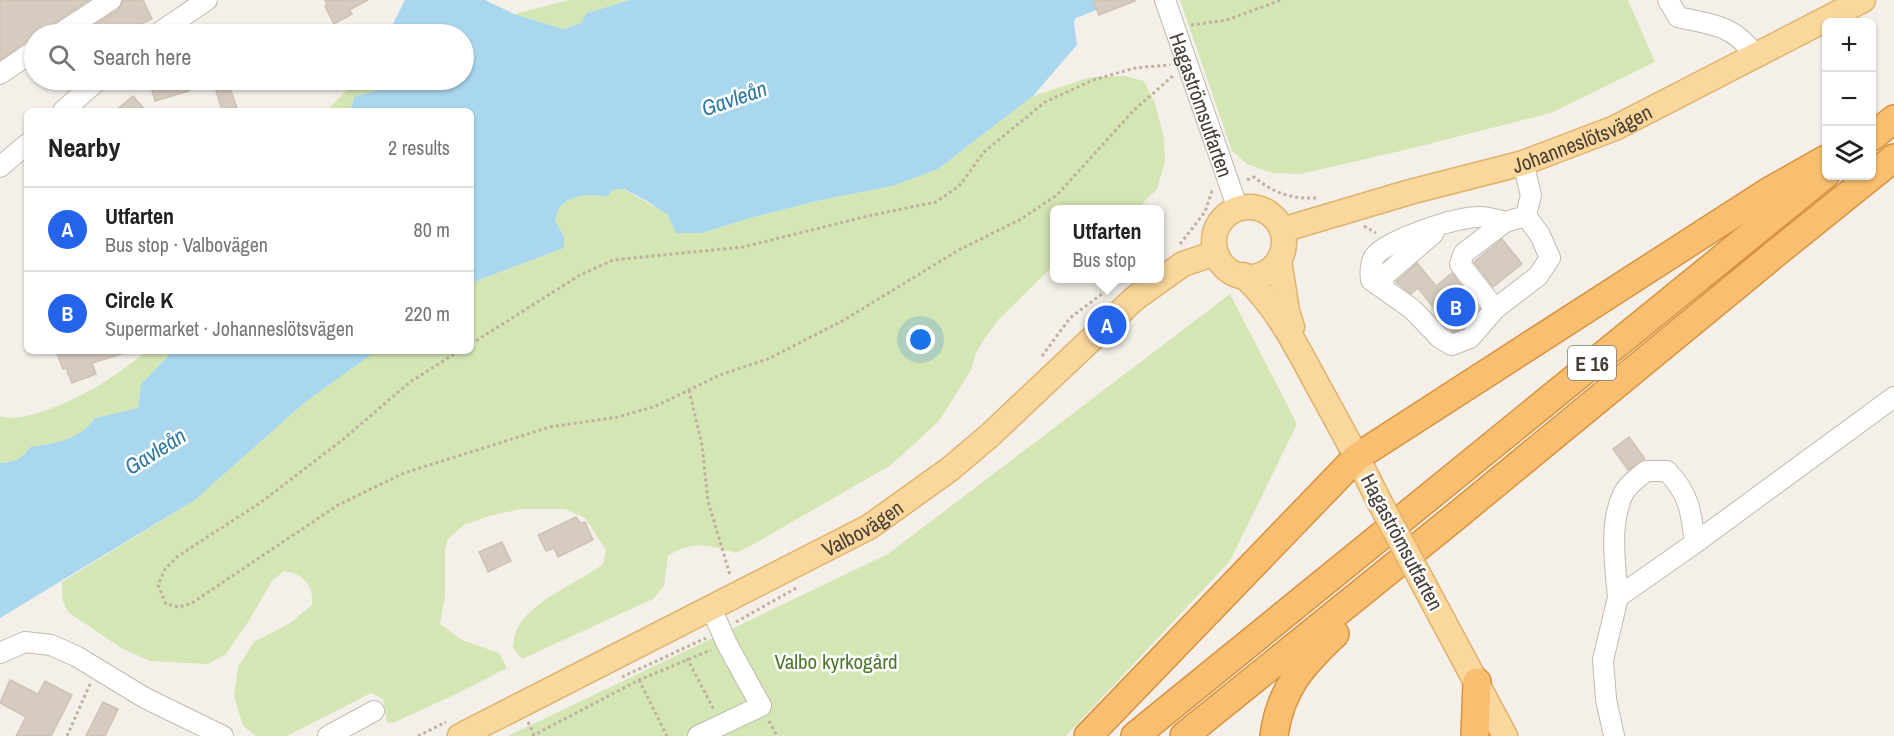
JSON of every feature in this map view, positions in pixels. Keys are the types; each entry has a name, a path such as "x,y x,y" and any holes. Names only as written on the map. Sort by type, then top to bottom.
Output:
{"highway":[{"name":"E 16","path":"1184,736 1894,158"},
{"path":"1088,736 1358,457 1766,193 1822,162"},
{"name":"E 16","path":"1135,736 1822,177"},
{"path":"1274,736 1276,718 1295,676 1316,652 1449,522"},
{"path":"1475,736 1477,682"}],"main road":[{"name":"Johanneslötsvägen","path":"1282,230 1410,192 1523,163 1615,128 1863,0"},
{"path":"1216,253 1214,242 1220,222 1228,214 1238,209 1248,207 1269,213 1277,220 1282,230"},
{"name":"Hagaströmsutfarten","path":"1282,230 1283,250 1279,260 1287,311 1298,350"},
{"name":"Hagaströmsutfarten","path":"1216,253 1230,271 1243,275 1268,302 1298,350 1358,457 1379,501 1505,736"},
{"name":"Valbovägen","path":"1164,278 1183,264 1216,253"},
{"path":"1243,275 1252,276 1263,273 1279,260"},
{"name":"Valbovägen","path":"454,729 711,608 869,527 908,501 989,436 1134,299 1156,283"}],"street":[{"path":"74,24 111,0"},
{"path":"172,24 207,0"},
{"name":"Hagaströmsutfarten","path":"1165,0 1236,184 1238,209"},
{"path":"1668,0 1678,17 1726,28 1744,40 1755,55"},
{"path":"0,74 24,58"},
{"path":"66,108 87,90"},
{"path":"0,167 24,147"},
{"path":"1505,222 1480,216 1455,219 1414,234 1385,248 1375,257 1370,269 1371,280 1383,286 1393,297 1412,309 1440,338 1452,345 1470,338 1496,309 1538,276 1550,258 1540,235 1526,216 1531,195 1523,163"},
{"path":"1496,309 1460,264 1464,253 1505,222 1526,216"},
{"path":"1618,597 1894,398"},
{"path":"1614,736 1606,699 1603,660 1618,597 1615,563 1616,522 1623,492 1646,471 1667,471 1689,500 1695,543"},
{"path":"698,736 761,706 726,644 711,608"},
{"path":"0,654 26,642 51,645 76,656 145,698 223,736"},
{"path":"328,736 374,711"}],"path":[{"path":"1183,25 1227,20 1281,0"},
{"path":"474,342 580,275 613,260 743,248 868,216 936,202 959,186 984,152 1045,102 1093,80 1135,68 1174,65"},
{"path":"454,354 410,382 341,441 260,503 178,556 165,569 159,585 166,604 179,607 192,603 338,506 404,473 550,427 618,417 656,406 720,375 770,358 844,320 957,252 1021,219 1057,195 1134,110 1177,73"},
{"path":"1174,250 1205,212 1212,191 1254,177 1281,195 1299,199 1318,198"},
{"path":"1041,358 1070,318 1118,283"},
{"path":"689,390 702,445 708,501 731,578"},
{"path":"528,722 534,736 639,680 687,658 726,644"},
{"path":"687,658 721,724"},
{"path":"66,736 96,668"},
{"path":"639,680 667,736"},
{"path":"418,736 454,729"}],"green space":[{"path":"569,0 630,0 587,13 581,23 563,29 514,14"},
{"path":"1180,0 1628,0 1655,62 1551,113 1300,174 1272,173 1247,164 1232,151"},
{"path":"1125,76 1144,81 1155,103 1164,138 1165,162 1157,189 1141,205 1050,205 1050,269 999,319 983,341 976,353 971,370 939,421 891,465 736,553 717,548 693,546 668,556 664,586 653,599 522,659 513,648 516,631 524,619 544,601 603,564 606,550 585,518 565,509 522,509 489,516 464,525 448,539 445,551 445,595 440,624 462,640 499,653 507,668 393,723 387,722 383,699 371,693 287,736 256,736 243,726 234,696 238,667 254,642 290,623 312,605 309,586 297,575 284,571 272,581 226,654 208,664 150,661 121,648 68,612 62,599 62,582 195,500 303,404 372,354 474,354 474,282 564,248 564,237 555,220 560,207 571,199 589,195 606,197 613,190 623,189 702,233 821,200 893,186 938,169 1033,96 1091,77"},
{"path":"347,90 377,90 355,96 351,108 329,108"},
{"name":"Valbo kyrkogård","path":"1230,294 1297,424 1230,561 1066,736 508,736 888,554"},
{"path":"144,354 170,354 141,384 138,408 95,418 81,432 66,440 30,447 18,459 0,463 0,416 9,418 31,415 67,402 101,384"}],"water":[{"name":"Gavleån","path":"405,0 485,0 514,14 563,29 581,23 587,13 630,0 1122,0 1076,18 1074,22 1077,45 1033,96 938,169 893,186 821,200 702,233 676,233 668,215 624,189 613,190 606,197 589,195 576,197 561,206 555,220 564,237 564,248 474,282 474,108 351,108 355,96 377,90 474,90 474,24 393,24"},
{"name":"Gavleån","path":"170,354 372,354 303,404 195,500 0,618 0,463 18,459 30,447 66,440 81,432 95,418 138,408 141,384"}],"building":[{"path":"0,0 89,0 52,24 24,24 24,43 0,60"},
{"path":"123,0 143,0 152,19 141,24 96,24 118,10"},
{"path":"325,0 368,0 349,10 352,14 334,24 325,6 327,5"},
{"path":"1093,0 1135,0 1135,1 1099,15"},
{"path":"152,90 189,91 155,101"},
{"path":"216,90 231,90 237,108 221,108"},
{"path":"133,96 143,108 119,108"},
{"path":"1502,239 1522,264 1493,287 1474,262"},
{"path":"1417,263 1436,286 1452,273 1479,309 1463,328 1453,332 1418,288 1411,294 1396,282"},
{"path":"57,354 121,354 92,363 96,374 72,383 66,368 63,369"},
{"path":"1629,437 1645,459 1628,470 1613,449"},
{"path":"576,517 580,523 585,522 593,540 558,557 554,548 546,551 538,535"},
{"path":"502,542 511,561 488,572 479,552"},
{"path":"10,680 38,694 45,681 72,695 51,736 16,736 26,717 0,703"},
{"path":"103,702 118,709 105,736 86,736"}],"place":[{"name":"Circle K","path":"1456,307"},
{"name":"Utfarten","path":"1107,325"}]}
